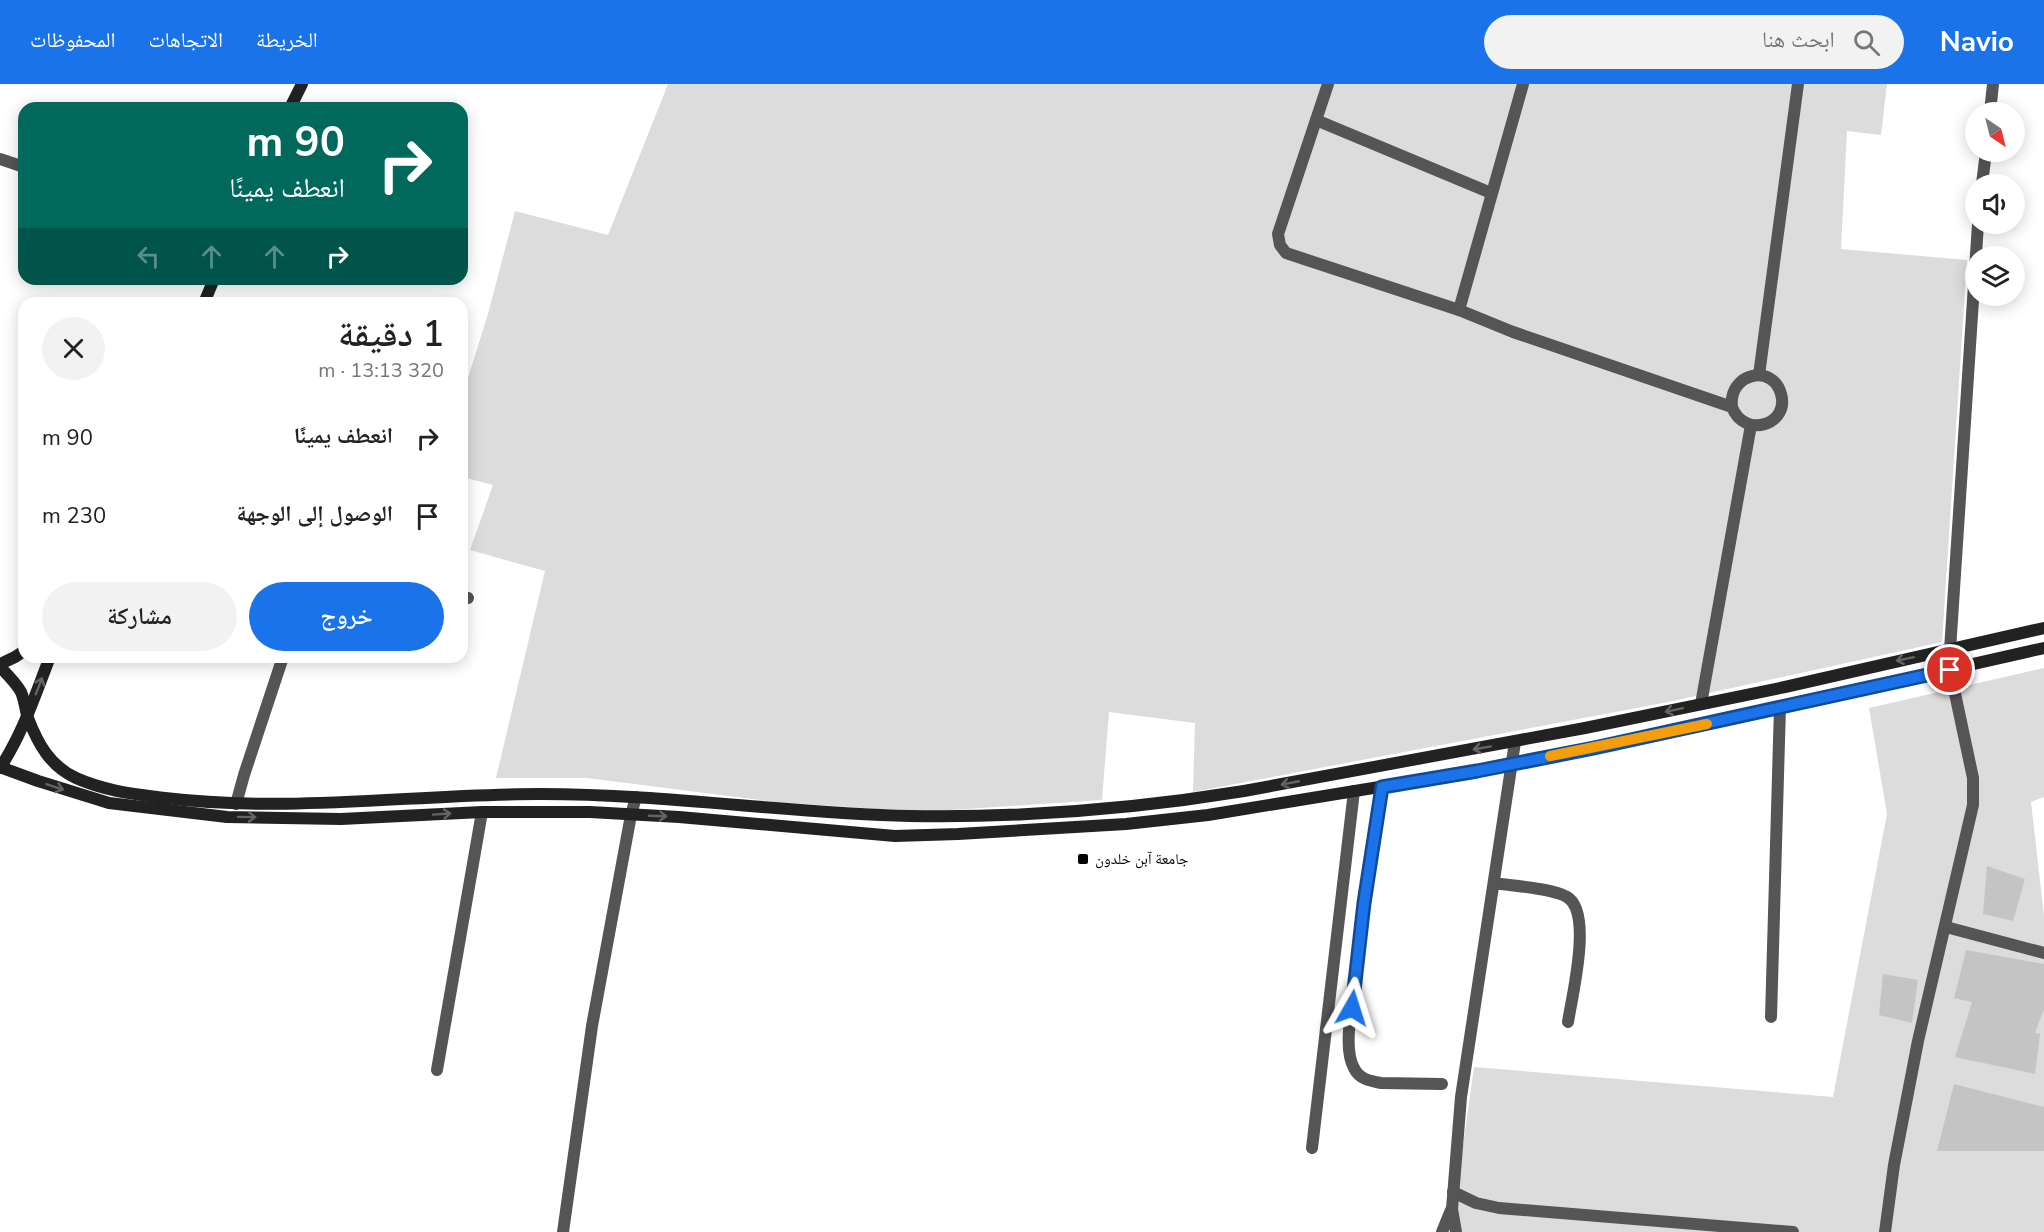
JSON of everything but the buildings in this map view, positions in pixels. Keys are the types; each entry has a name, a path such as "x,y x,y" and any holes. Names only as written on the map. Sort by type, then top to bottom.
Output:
{"main road":[{"path":"293,102 302,84"},
{"path":"18,655 0,666 20,690 27,716 48,758 62,771 113,791 198,802 280,805 507,794 585,794 807,811 909,816 997,815 1190,800 1515,742 1701,704 2044,628"},
{"path":"48,663 13,747 0,768 109,803 227,817 341,819 482,812 590,812 679,817 868,834 922,836 1126,824 1208,815 1382,787 1512,764 1683,729 2044,648"}],"street":[{"path":"1328,84 1278,234 1280,245 1286,252 1459,310 1513,332 1732,407"},
{"path":"1459,310 1522,84"},
{"path":"1759,375 1798,84"},
{"path":"1991,102 1993,84"},
{"path":"1316,120 1491,192"},
{"path":"0,159 18,165"},
{"path":"1950,650 1977,234"},
{"path":"1759,375 1775,383 1781,393 1782,405 1773,420 1762,425 1751,425 1739,419 1732,407 1732,395 1738,384 1747,377 1759,375"},
{"path":"1701,704 1751,425"},
{"path":"236,804 281,663"},
{"path":"1885,1232 1894,1165 1918,1041 1973,805 1973,778 1950,670"},
{"path":"1771,1017 1780,707"},
{"path":"1456,1232 1452,1209 1461,1097 1515,742"},
{"path":"1382,787 1358,943 1349,1055 1358,1075 1371,1081 1442,1084"},
{"path":"1312,1148 1354,791"},
{"path":"563,1232 592,1026 636,797"},
{"path":"437,1070 482,812"},
{"path":"1494,884 1558,892 1570,898 1577,910 1580,919 1580,941 1568,1022"},
{"path":"1946,927 2044,953"},
{"path":"1453,1192 1476,1203 1499,1208 1793,1232"},
{"path":"1442,1232 1452,1209"}],"shaded area":[{"path":"668,84 1887,84 1881,135 1847,131 1841,249 1965,260 1965,291 1942,642 1668,702 1193,792 1195,723 1109,712 1102,800 922,812 775,802 587,778 496,778 545,571 470,550 493,485 468,479 468,378 488,314 515,211 608,235"},
{"path":"2044,668 2044,797 2031,802 2044,916 2044,1232 1451,1232 1474,1067 1833,1097 1887,814 1869,708"}],"slow traffic":[{"path":"1550,756 1707,724"}],"place":[{"name":"جامعة آبن خلدون","path":"1083,859"}],"route":[{"path":"1352,1008 1358,943 1382,787 1594,748 1950,670"}]}
